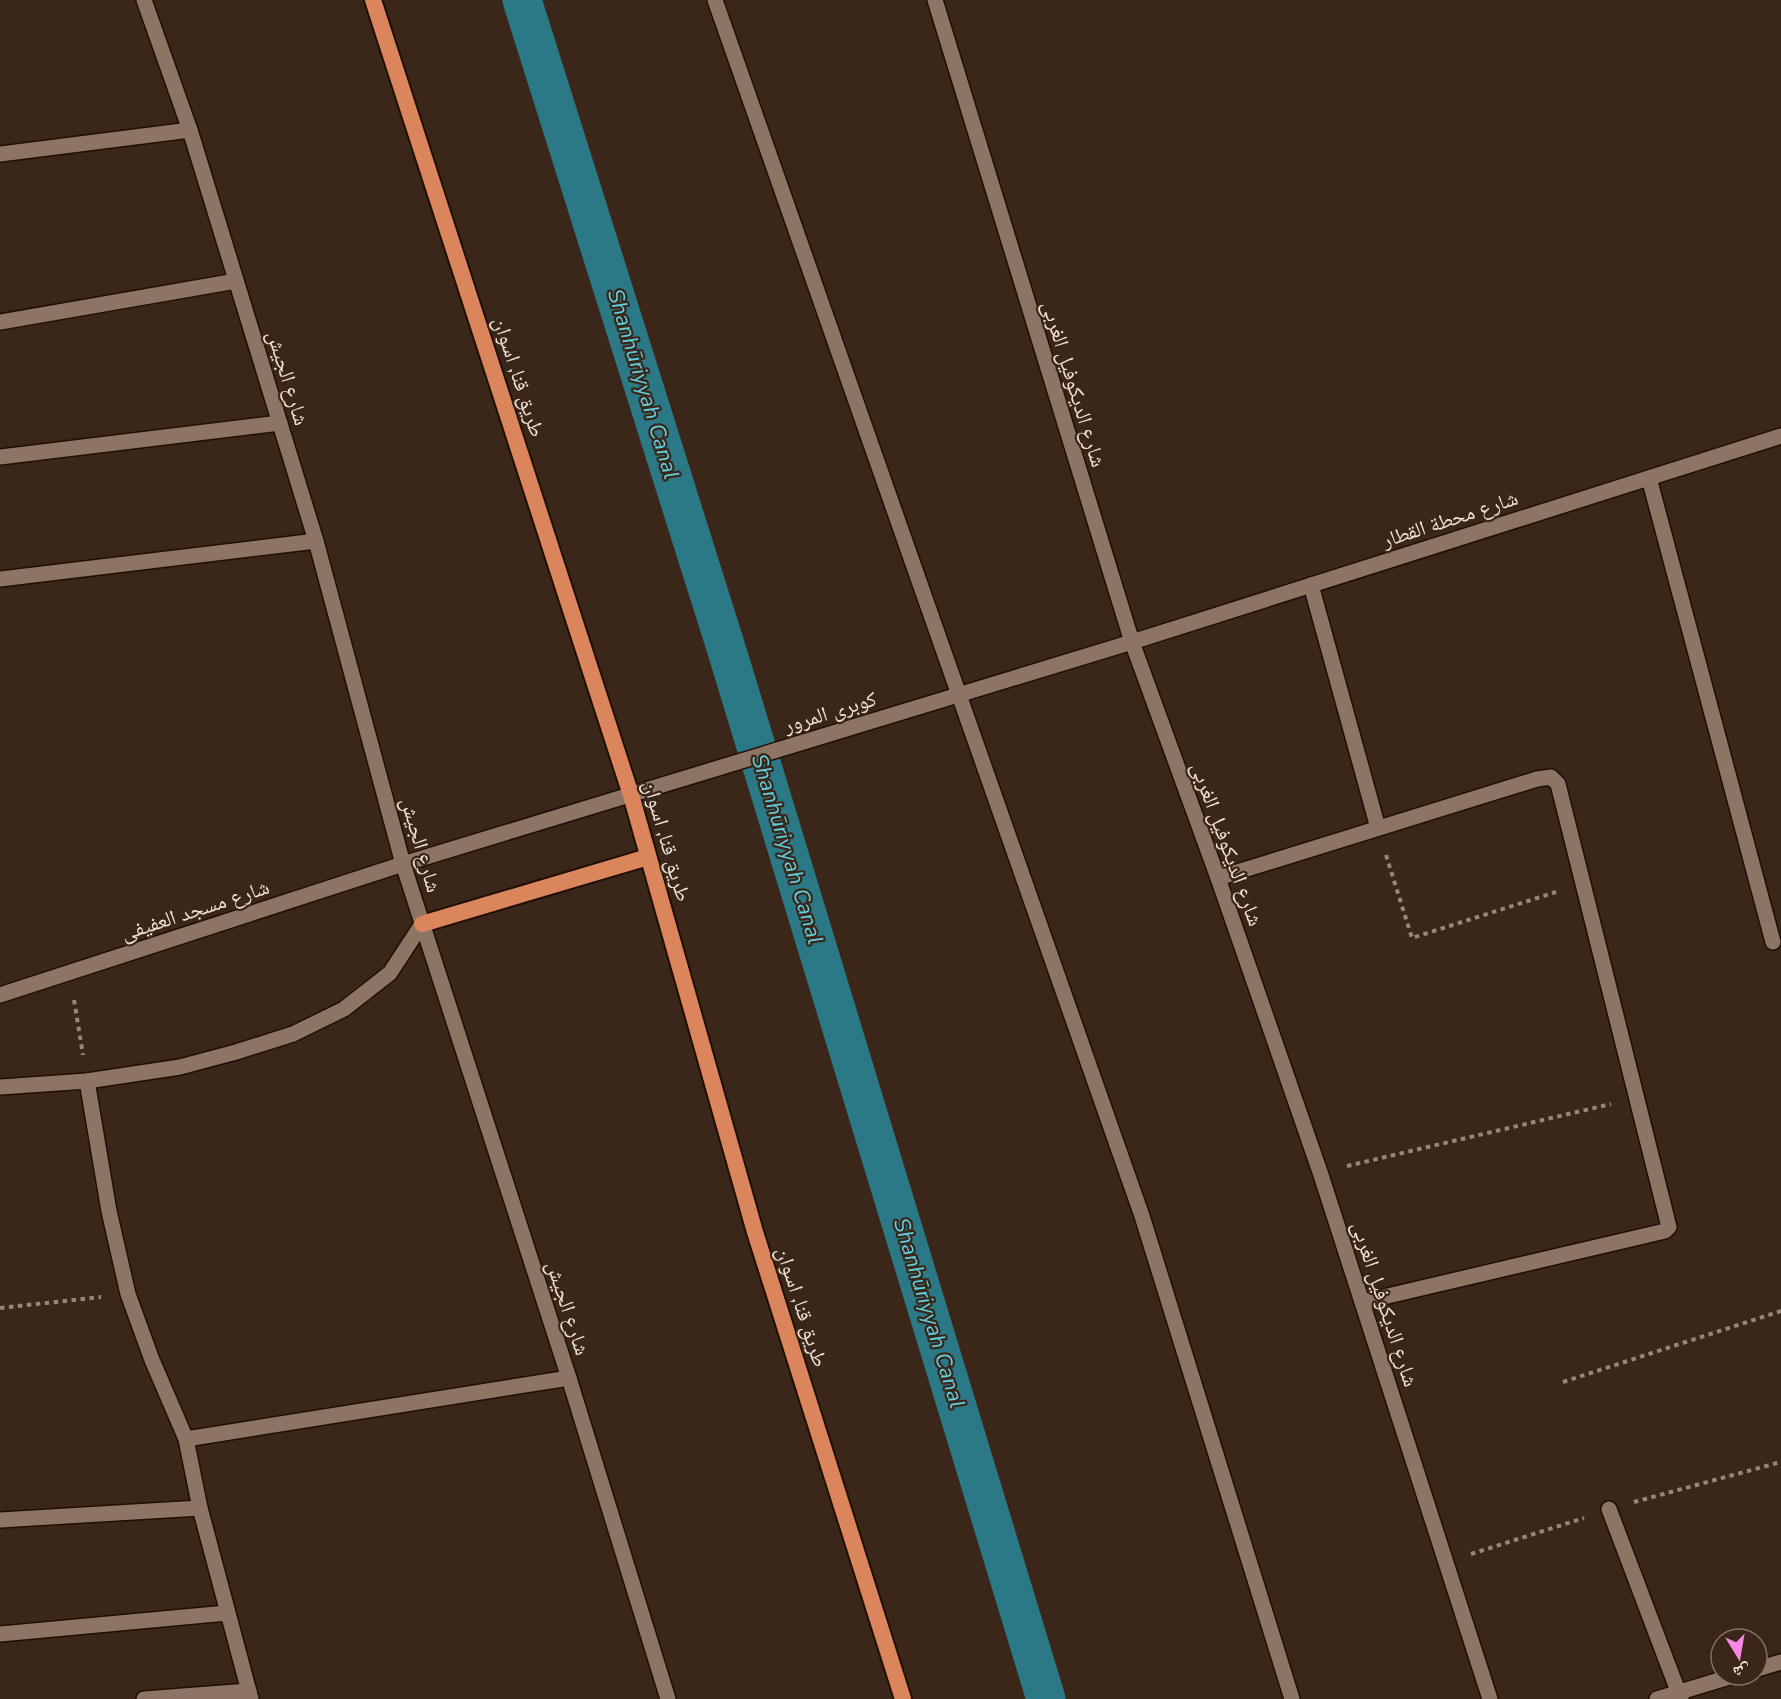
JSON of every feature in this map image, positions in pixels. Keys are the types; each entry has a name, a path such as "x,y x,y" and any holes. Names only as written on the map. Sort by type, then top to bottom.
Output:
{"highway":[{"name":"طريق قنا, اسوان","path":"373,0 631,795 755,1232 903,1699"},
{"path":"422,924 648,857"}],"street":[{"name":"شارع الجيش","path":"144,0 190,130 316,541 403,864 569,1378 668,1699"},
{"path":"715,0 1142,1216 1292,1699"},
{"name":"شارع الديكوفيل الغربى","path":"934,0 1132,642 1218,878 1320,1172 1490,1699"},
{"path":"0,154 190,130"},
{"path":"0,322 236,281"},
{"path":"0,457 280,423"},
{"name":"شارع محطة القطار","path":"1132,642 1781,436"},
{"path":"1649,478 1773,942"},
{"path":"0,579 316,541"},
{"path":"1311,585 1378,828"},
{"name":"كوبرى المرور","path":"403,864 1132,642"},
{"path":"1218,878 1537,779 1551,777 1558,784 1670,1224 1668,1229 1362,1302"},
{"name":"شارع مسجد العفيفى","path":"0,995 403,864"},
{"path":"0,1087 87,1081 180,1067 293,1034 344,1010 390,973 422,924"},
{"path":"87,1081 109,1211 128,1294 152,1360 186,1439 200,1508 250,1695 144,1699"},
{"path":"186,1439 569,1378"},
{"path":"0,1520 200,1508"},
{"path":"1608,1509 1680,1695"},
{"path":"0,1635 227,1613"},
{"path":"1657,1699 1680,1695 1709,1685"}],"path":[{"path":"1378,828 1412,938 1583,883"},
{"path":"69,972 87,1081"},
{"path":"1320,1172 1638,1098"},
{"path":"0,1308 128,1294"},
{"path":"1563,1382 1781,1311"},
{"path":"1446,1563 1608,1509 1781,1462"}],"waterway":[{"name":"Shanhūriyyah Canal","path":"522,0 727,651 1046,1699"}]}
